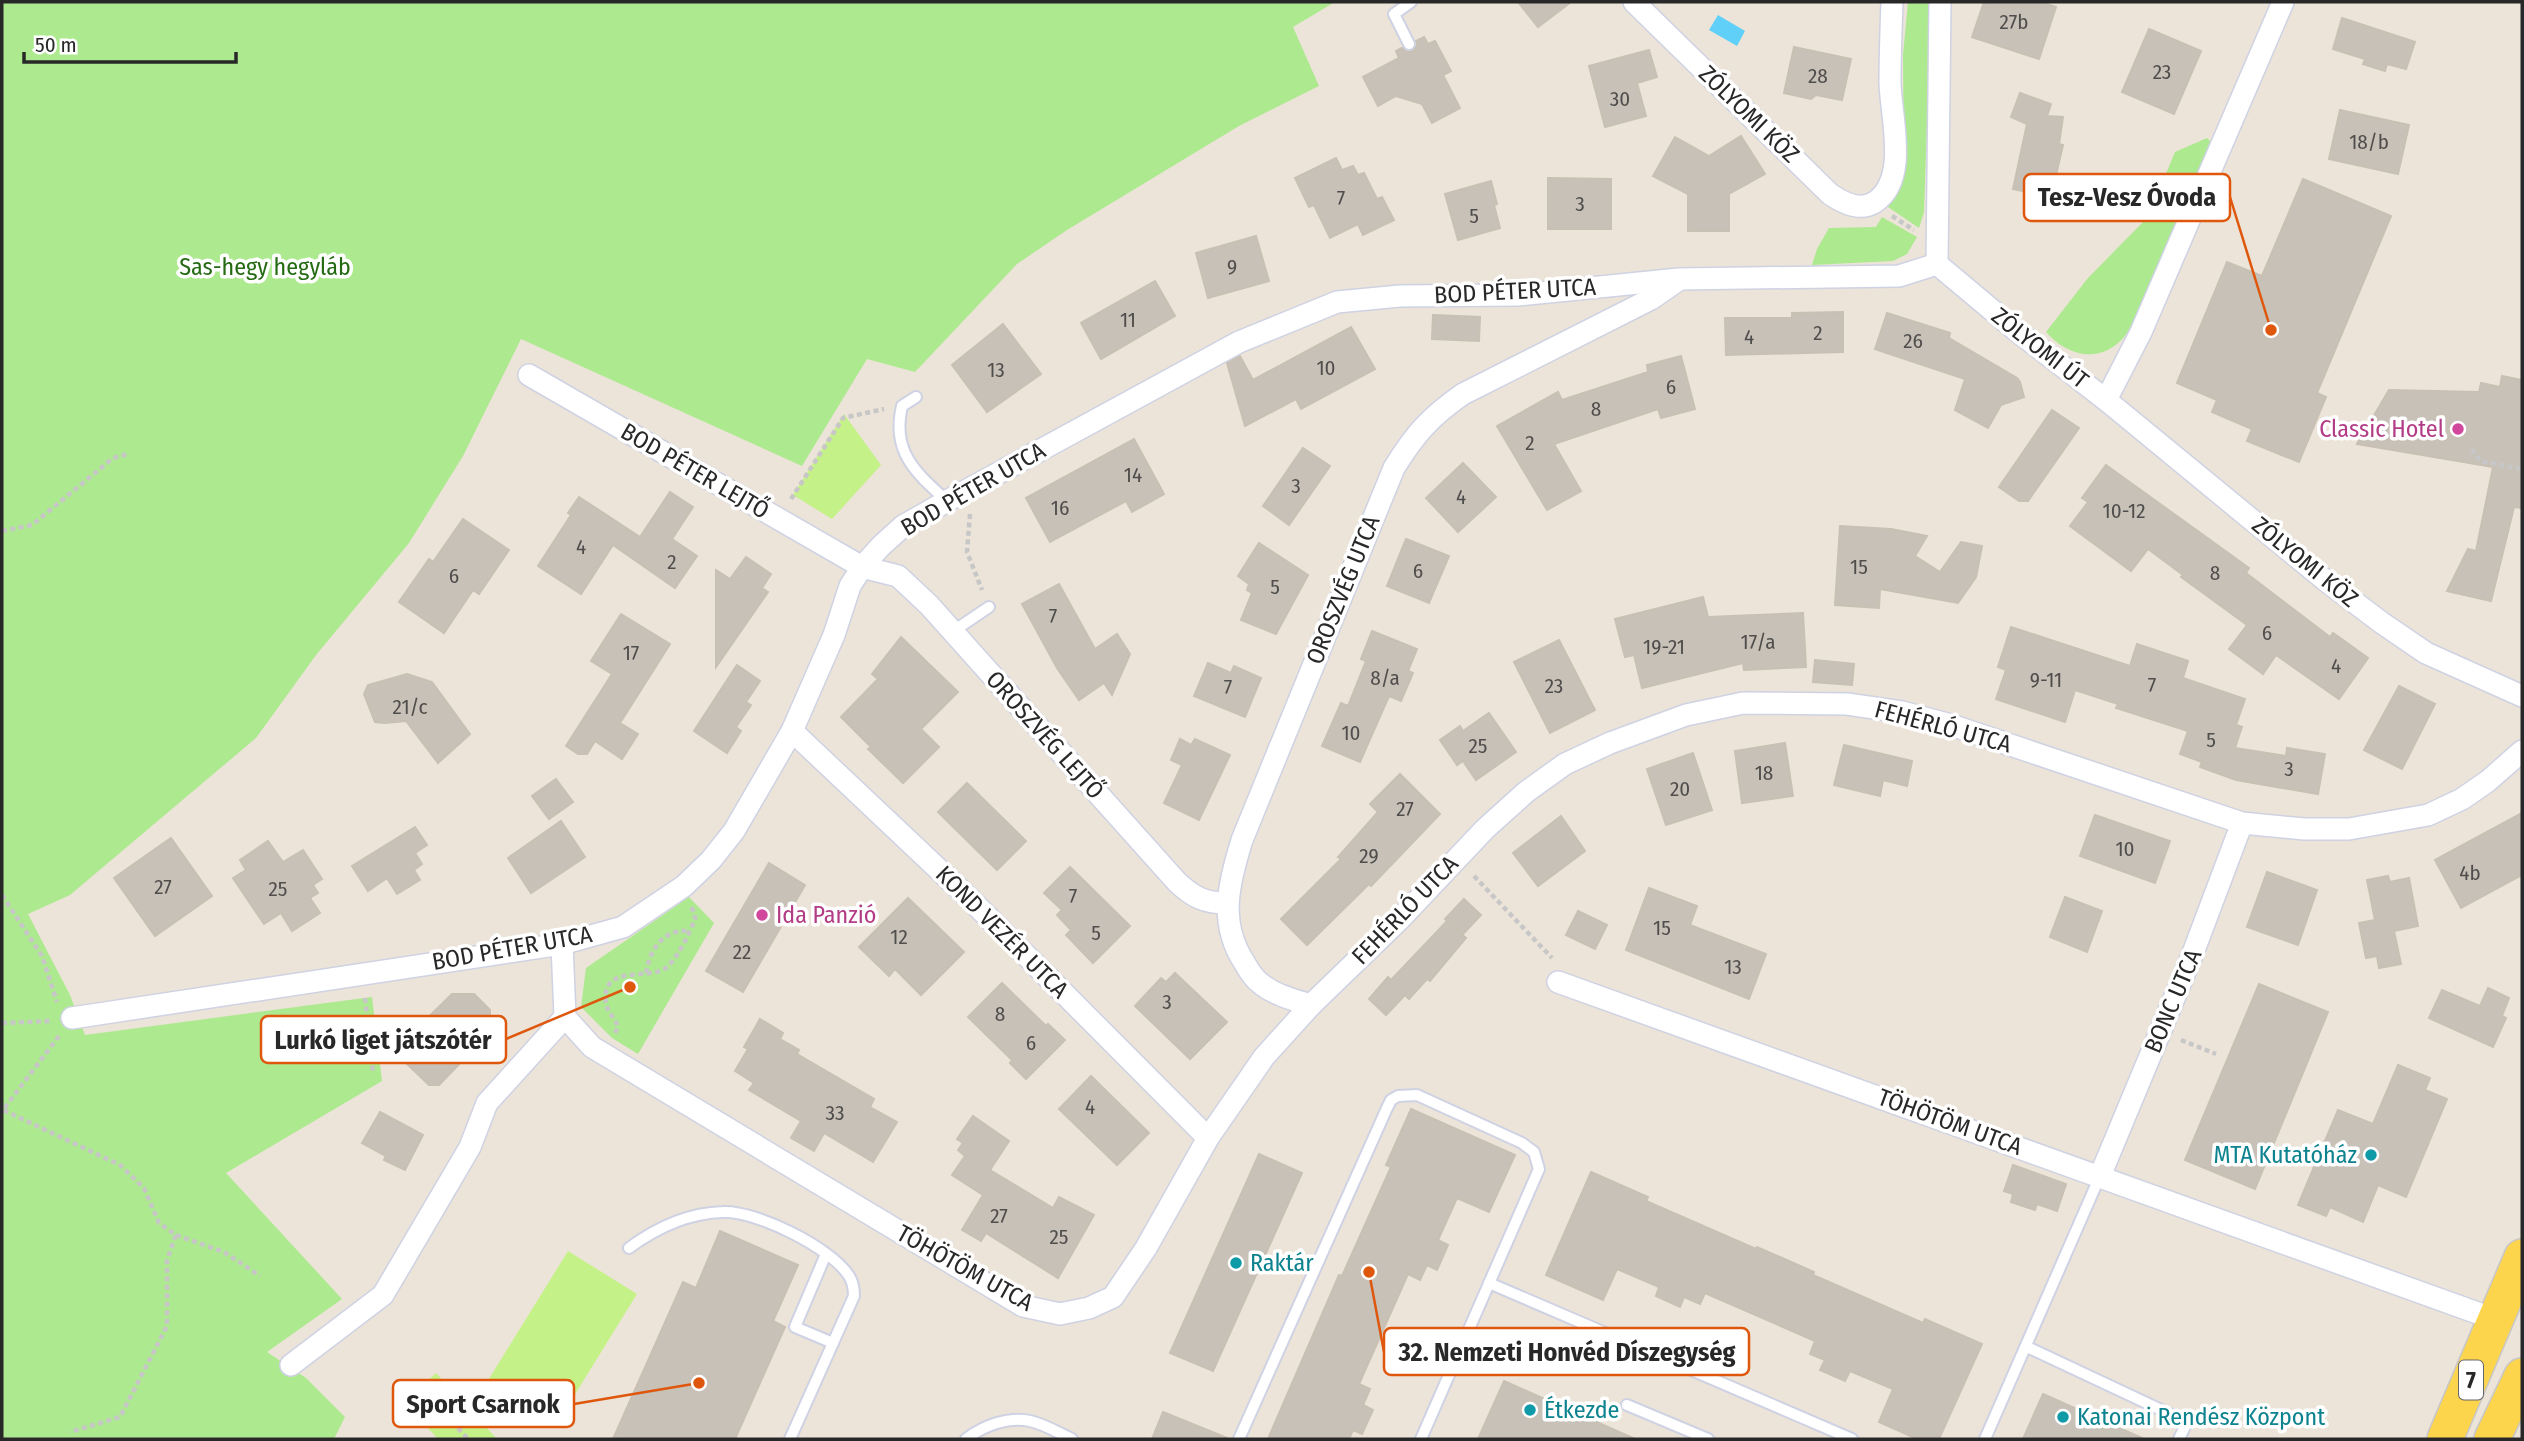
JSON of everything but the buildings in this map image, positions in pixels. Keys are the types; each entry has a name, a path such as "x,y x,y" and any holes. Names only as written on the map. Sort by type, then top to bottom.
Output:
{"main road":[{"name":"7","path":"2445,1439 2522,1258"},
{"name":"7","path":"2492,1439 2522,1376"}],"street":[{"name":"ZÓLYOMI KÖZ","path":"1634,2 1830,194 1850,205 1872,204"},
{"path":"1872,204 1888,191 1894,164 1890,47 1892,2"},
{"path":"1937,264 1940,2"},
{"name":"ZÓLYOMI ÚT","path":"1937,264 2106,400 2141,332 2283,2"},
{"name":"BOD PÉTER UTCA","path":"67,1019 562,944 623,927 684,886 711,860 734,831 792,732 834,635 850,586 862,567 903,526 1239,342 1337,302 1400,296 1520,295 1679,279 1899,276 1937,264"},
{"name":"OROSZVÉG UTCA","path":"1311,1005 1283,996 1259,983 1236,950 1228,924 1227,904 1242,840 1394,468 1416,434 1440,410 1463,394 1651,299 1679,279"},
{"name":"BOD PÉTER LEJTŐ","path":"529,375 862,567"},
{"name":"ZÓLYOMI KÖZ","path":"2106,400 2325,580 2382,623 2426,653 2522,695"},
{"name":"OROSZVÉG LEJTŐ","path":"862,567 898,576 929,605 1192,896 1203,902 1227,904"},
{"name":"FEHÉRLÓ UTCA","path":"1311,1005 1399,920 1456,857 1525,792 1565,764 1610,743 1686,715 1743,703 1847,704 1902,712 1999,740 2242,823 2304,830 2349,829 2428,815 2462,799 2512,762 2522,751"},
{"name":"KOND VEZÉR UTCA","path":"792,732 970,899 1208,1138"},
{"name":"BONC UTCA","path":"2100,1176 2242,823"},
{"path":"291,1365 383,1295 470,1147 487,1103 565,1017 562,944"},
{"name":"TÖHÖTÖM UTCA","path":"1558,982 2497,1320"},
{"name":"TÖHÖTÖM UTCA","path":"565,1017 592,1047 603,1055 1023,1306 1060,1314 1090,1308 1113,1297 1146,1248 1208,1138 1264,1057 1311,1005"}],"lane":[{"path":"1409,44 1394,14 1411,2"},
{"path":"916,397 902,406 898,419 903,449 915,472 947,500"},
{"path":"952,632 989,607"},
{"path":"1239,1439 1391,1100 1398,1096 1417,1095 1522,1143 1534,1152 1539,1169 1422,1439"},
{"path":"1985,1439 2100,1176"},
{"path":"629,1248 669,1224 699,1215 734,1212 771,1223 826,1254 844,1269 854,1289 854,1296 790,1439"},
{"path":"826,1254 795,1327 833,1343"},
{"path":"1489,1283 1825,1434 1852,1439"},
{"path":"2027,1347 2187,1422 2179,1439"},
{"path":"1627,1405 1708,1439"},
{"path":"966,1439 982,1427 1029,1420 1072,1439"}],"path":[{"path":"1872,204 1918,233 1937,241"},
{"path":"779,519 843,418 902,406"},
{"path":"2472,449 2480,461 2522,469"},
{"path":"2,531 32,525 113,458 128,454"},
{"path":"967,552 989,607"},
{"path":"1456,857 1557,963 1558,982"},
{"path":"4,896 42,956 67,1019"},
{"path":"603,1055 618,1027 606,1006 606,990 609,985 627,974 656,973 666,968 695,919 692,909"},
{"path":"646,973 652,949 676,932 689,931"},
{"path":"363,973 373,1073"},
{"path":"2,1023 28,1024 67,1019"},
{"path":"67,1019 2,1111 120,1164 144,1188 159,1223 176,1235 224,1252 260,1276"},
{"path":"2163,1025 2173,1037 2216,1054"},
{"path":"70,1432 120,1417 167,1326 167,1260 176,1235"},
{"path":"429,1397 468,1439"}],"green space":[{"name":"Sas-hegy hegyláb","path":"2,2 1335,2 1293,27 1319,86 1239,126 1067,230 1017,264 915,372 867,359 802,466 521,339 463,456 409,543 316,655 256,738 70,895 28,914 70,995 85,1035 372,997 382,1081 226,1173 342,1299 267,1352 306,1378 345,1417 334,1439 2,1439"},
{"path":"1908,2 1931,2 1924,212 1919,228 1888,207 1904,174 1903,55"},
{"path":"2207,138 2211,142 2136,316 2124,337 2115,346 2094,354 2074,352 2054,340 2046,332 2088,278 2148,217 2175,152"},
{"path":"1882,217 1917,237 1907,254 1893,261 1812,265 1817,249 1829,228 1876,227"},
{"path":"844,414 881,465 832,519 793,495"},
{"path":"689,897 714,923 638,1054 612,1038 581,1007 586,968"},
{"path":"568,1251 637,1294 556,1425 487,1382"},
{"path":"436,1373 497,1439 438,1439 404,1402"}],"water":[{"path":"1718,15 1745,31 1737,46 1709,30"}],"place":[{"name":"Tesz-Vesz Óvoda","path":"2271,330"},
{"name":"Classic Hotel","path":"2458,429"},
{"name":"Ida Panzió","path":"762,915"},
{"name":"Lurkó liget játszótér","path":"630,987"},
{"name":"MTA Kutatóház","path":"2371,1155"},
{"name":"Raktár","path":"1236,1263"},
{"name":"32. Nemzeti Honvéd Díszegység","path":"1369,1272"},
{"name":"Sport Csarnok","path":"699,1383"},
{"name":"Étkezde","path":"1530,1410"},
{"name":"Katonai Rendész Központ","path":"2063,1417"}]}
